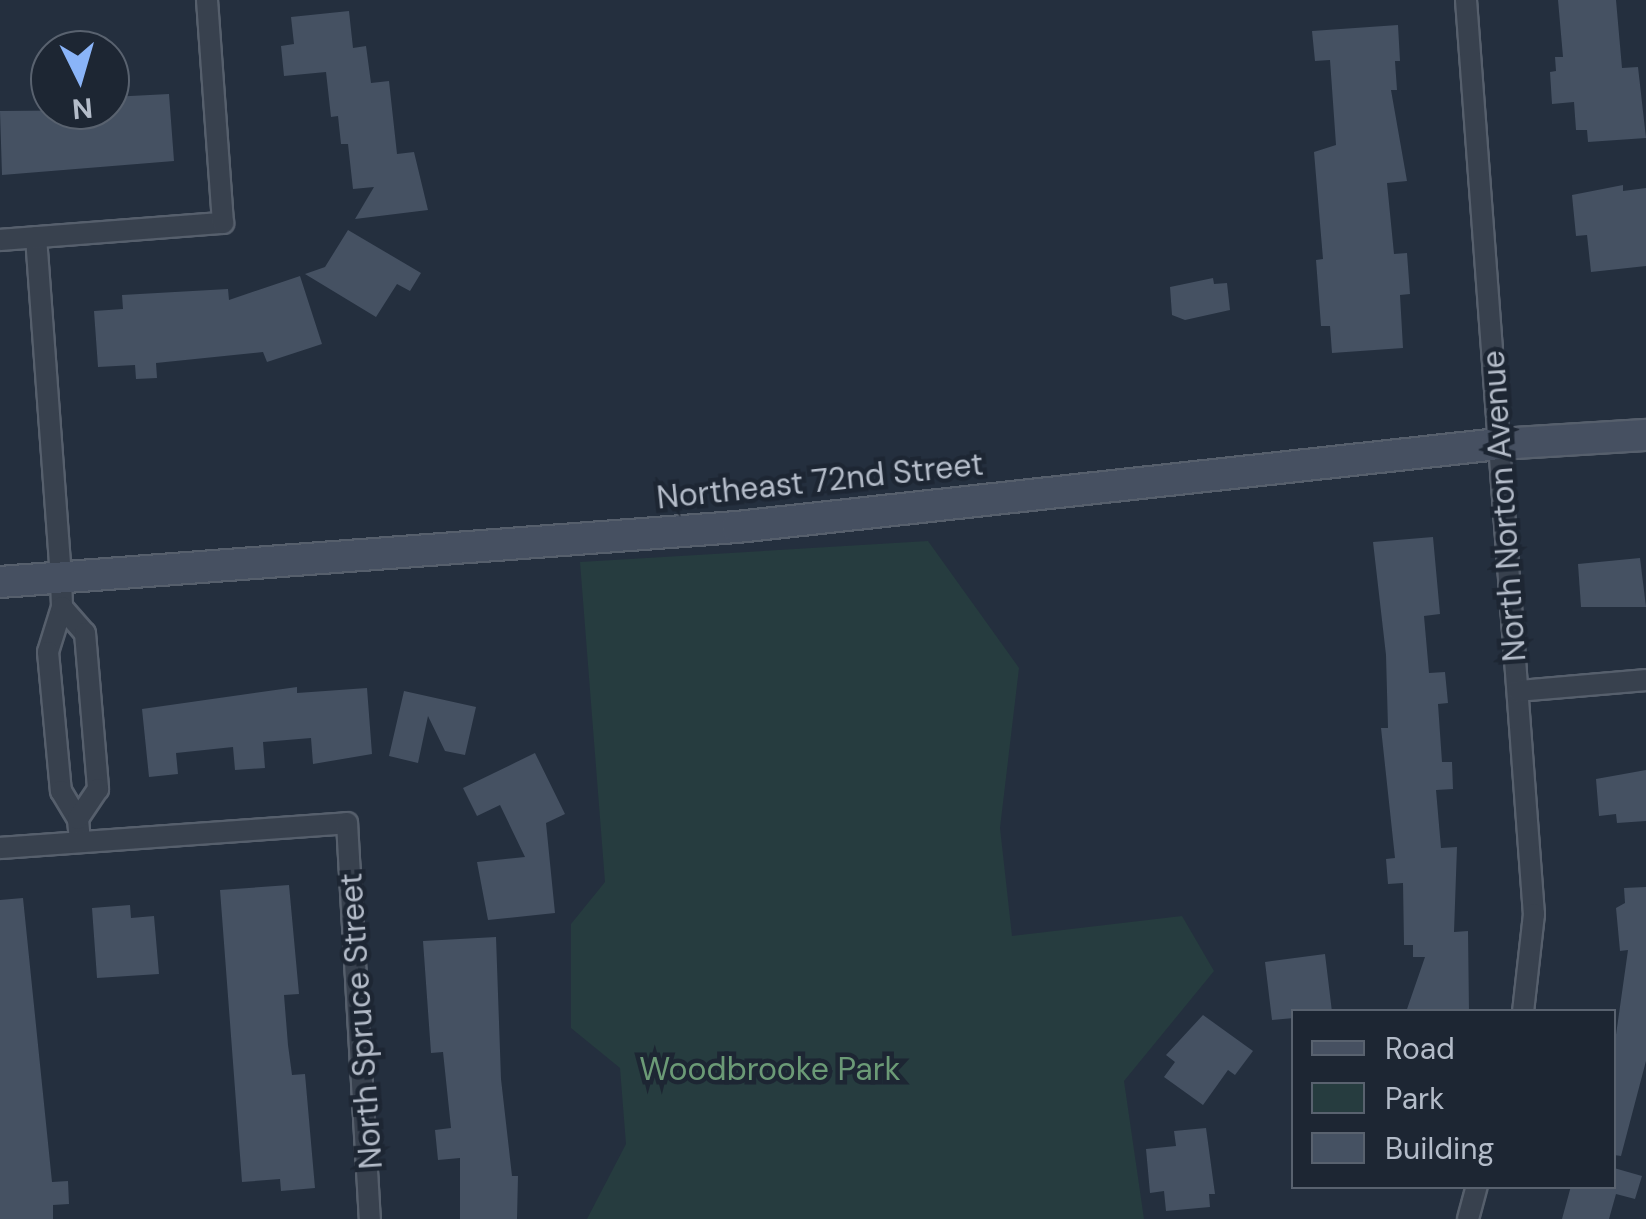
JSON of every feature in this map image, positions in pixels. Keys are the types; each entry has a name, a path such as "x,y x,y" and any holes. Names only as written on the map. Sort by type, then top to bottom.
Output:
{"main road":[{"name":"Northeast 72nd Street","path":"0,582 62,592 736,527 1498,444 1646,435"}],"street":[{"path":"0,240 224,223 207,0"},
{"name":"North Norton Avenue","path":"1466,0 1534,914 1522,1009"},
{"path":"0,848 80,842 78,820 62,792 48,652 62,592 36,237"},
{"path":"62,592 85,633 98,789 78,820"},
{"path":"1518,691 1646,680"},
{"name":"North Spruce Street","path":"80,842 347,823 370,1219"},
{"path":"1468,1219 1476,1189"}],"green space":[{"name":"Woodbrooke Park","path":"928,541 1019,668 1000,828 1012,936 1182,916 1214,971 1124,1081 1144,1219 587,1219 626,1144 620,1068 571,1028 571,924 605,882 580,562"}],"building":[{"path":"1558,0 1616,0 1622,68 1638,67 1646,138 1588,142 1587,130 1576,130 1574,102 1552,104 1550,72 1556,71 1555,57 1563,57"},
{"path":"349,11 353,48 366,46 371,83 389,81 397,154 414,152 428,210 355,219 374,187 353,189 348,144 341,144 338,116 331,117 326,72 284,76 281,46 294,44 291,17"},
{"path":"1398,25 1397,90 1391,90 1407,181 1387,183 1394,254 1407,253 1410,294 1400,295 1403,348 1332,353 1330,326 1321,326 1316,260 1323,259 1314,152 1336,145 1330,60 1315,61 1312,31"},
{"path":"169,94 174,161 2,175 0,111 30,111 30,130 130,130 130,96"},
{"path":"1623,185 1623,191 1646,188 1646,266 1591,272 1587,235 1576,236 1572,195"},
{"path":"348,230 421,273 410,291 397,284 376,317 305,274 325,267"},
{"path":"300,276 322,344 267,362 263,352 156,363 157,378 136,379 135,365 98,367 94,311 123,309 122,295 228,289 229,300"},
{"path":"1213,278 1214,284 1227,283 1230,310 1185,320 1172,315 1170,287"},
{"path":"1433,537 1440,614 1424,616 1429,673 1445,672 1448,703 1438,704 1442,762 1452,762 1453,789 1436,790 1441,848 1457,847 1454,932 1468,931 1469,1009 1407,1009 1425,957 1413,957 1413,945 1404,945 1403,883 1388,884 1386,859 1395,858 1381,728 1388,728 1386,655 1373,542"},
{"path":"1640,558 1646,607 1581,607 1578,564"},
{"path":"297,687 297,693 367,688 372,754 313,764 311,738 263,742 265,768 235,770 233,747 176,753 178,774 149,777 142,709"},
{"path":"404,691 476,707 465,755 445,751 428,716 418,763 389,756"},
{"path":"535,753 565,814 546,823 555,913 488,920 477,862 525,857 500,805 477,816 463,788"},
{"path":"1646,770 1646,821 1617,823 1616,814 1599,816 1596,779"},
{"path":"289,885 299,994 284,995 288,1045 292,1075 305,1074 315,1188 281,1191 280,1179 242,1182 220,890"},
{"path":"1646,887 1646,1061 1621,1156 1616,1155 1616,1035 1628,950 1620,951 1616,908 1625,903 1624,888"},
{"path":"23,898 52,1182 68,1181 69,1204 53,1205 53,1219 0,1219 0,900"},
{"path":"130,905 131,918 154,916 159,974 97,978 92,908"},
{"path":"496,937 501,1079 512,1176 518,1176 517,1219 460,1219 460,1158 438,1160 435,1130 451,1128 443,1052 431,1053 423,941"},
{"path":"1325,954 1332,1009 1291,1009 1291,1018 1272,1020 1265,962"},
{"path":"1203,1015 1253,1051 1235,1075 1228,1070 1203,1105 1164,1077 1175,1062 1166,1055"},
{"path":"1206,1128 1215,1194 1209,1194 1210,1207 1166,1211 1164,1191 1150,1193 1146,1149 1176,1146 1174,1131"},
{"path":"1616,1169 1642,1176 1635,1199 1616,1194 1609,1219 1562,1219 1570,1189 1616,1189"}]}
